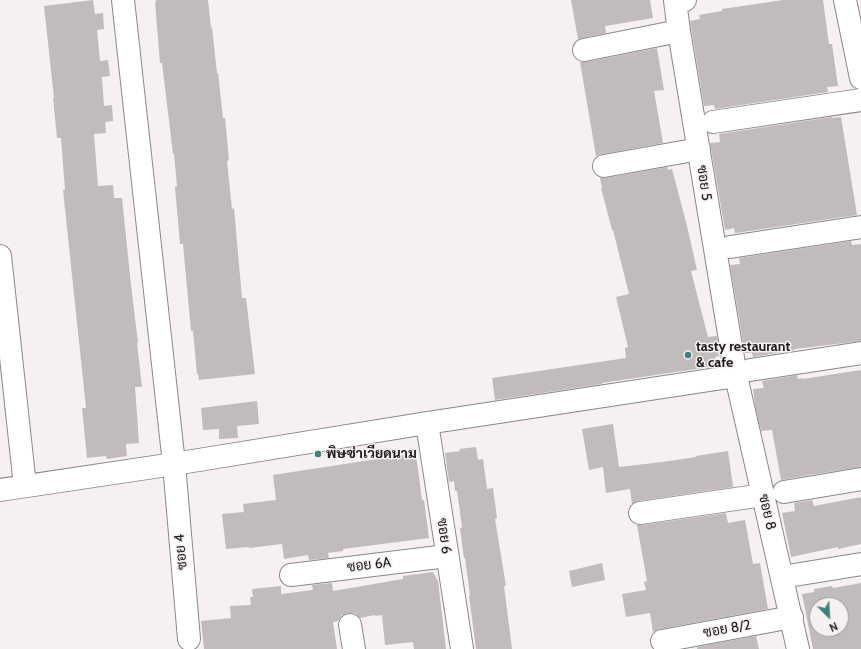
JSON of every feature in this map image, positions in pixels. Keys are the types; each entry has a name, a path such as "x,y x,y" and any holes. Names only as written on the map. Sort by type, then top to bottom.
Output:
{"street":[{"name":"ซอย 4","path":"123,0 174,464 189,639"},
{"name":"ซอย 5","path":"685,0 675,1 679,31 699,149 743,373"},
{"path":"845,0 857,36 861,78"},
{"path":"584,50 679,31"},
{"path":"713,122 861,100"},
{"path":"604,166 699,149"},
{"path":"730,247 861,227"},
{"path":"0,256 25,486"},
{"path":"0,490 174,464 861,353"},
{"name":"ซอย 8","path":"743,373 774,493 782,577 798,649"},
{"name":"ซอย 6","path":"427,423 462,649"},
{"path":"640,513 861,479"},
{"name":"ซอย 6A","path":"291,575 447,556"},
{"path":"782,577 861,564"},
{"name":"ซอย 8/2","path":"662,641 792,617"},
{"path":"350,625 354,649"}],"building":[{"path":"93,0 95,14 103,13 104,29 97,30 100,61 108,60 110,76 102,77 104,106 112,105 113,121 105,122 106,133 94,134 98,186 113,185 114,198 122,198 142,387 135,387 139,443 126,444 127,456 107,459 106,456 87,458 82,408 86,408 63,190 65,190 61,138 57,138 44,6"},
{"path":"156,0 208,0 223,118 225,118 229,160 227,161 232,209 234,208 242,298 246,298 255,374 199,380 197,374 193,331 191,331 183,244 180,244 174,154 162,63 160,63"},
{"path":"571,0 650,0 653,18 605,26 606,33 578,39"},
{"path":"783,0 823,0 829,44 832,44 838,86 827,87 828,92 715,109 714,105 704,106 690,21 700,19 699,15 722,11 722,9"},
{"path":"657,48 664,90 654,91 663,143 596,156 580,62"},
{"path":"832,117 841,117 857,215 736,233 734,228 725,230 710,143 720,142 719,134"},
{"path":"667,167 668,170 672,169 687,226 697,270 691,271 708,337 717,336 720,356 715,357 716,366 495,400 492,378 626,358 625,348 628,347 616,297 629,294 601,188 600,178"},
{"path":"851,241 852,245 861,244 861,341 795,349 753,357 752,353 745,353 730,265 740,264 739,258"},
{"path":"861,370 861,467 781,480 772,430 761,431 753,389 764,388 762,381 797,375 798,379 803,379"},
{"path":"257,401 259,424 237,426 238,438 219,439 219,429 203,430 201,408"},
{"path":"613,424 619,467 662,462 728,451 733,487 638,501 632,504 630,489 606,493 603,467 589,470 582,429"},
{"path":"476,447 478,460 483,459 487,489 493,488 497,518 495,519 506,586 504,586 512,649 476,649 460,528 462,527 457,491 455,491 454,481 449,482 445,453 460,451 459,449"},
{"path":"403,455 416,455 429,538 343,549 343,551 328,553 329,558 309,560 308,555 284,559 282,544 226,549 222,514 244,512 243,504 276,500 273,475"},
{"path":"861,497 861,544 838,549 838,547 791,557 782,513 795,511 794,503 812,500 814,506"},
{"path":"726,513 728,523 745,520 753,564 760,563 768,609 660,629 653,632 650,613 626,617 622,594 646,590 644,582 647,581 637,525"},
{"path":"602,563 605,580 572,587 569,571"},
{"path":"433,572 438,581 446,649 414,649 413,642 385,645 382,615 360,618 355,613 348,613 342,615 338,621 333,622 337,649 204,649 201,621 231,618 230,606 251,605 250,597 253,597 252,589 281,586 281,594 313,590 312,585 332,583 333,591 403,579 403,576"},
{"path":"861,583 861,649 813,649 811,637 849,637 849,597 809,597 809,629 802,594 814,592 814,589 832,586 833,588"},
{"path":"756,636 759,649 697,649 697,647"}],"place":[{"name":"tasty restaurant & cafe","path":"688,355"},
{"name":"พิษซ่าเวียดนาม","path":"318,454"}]}
